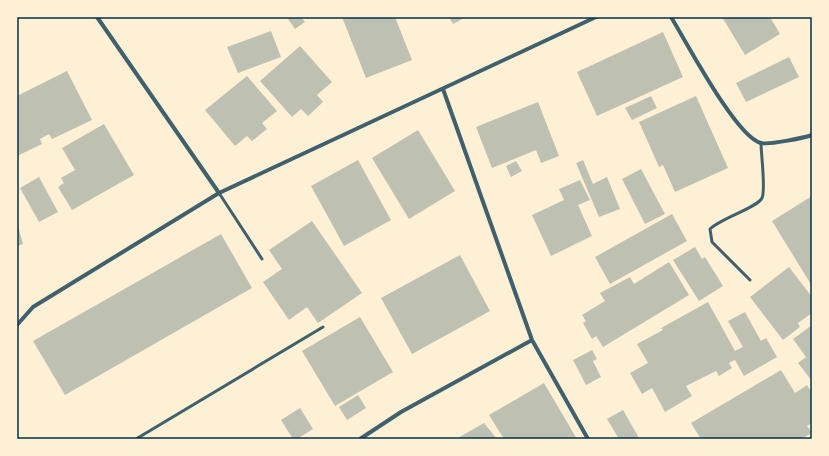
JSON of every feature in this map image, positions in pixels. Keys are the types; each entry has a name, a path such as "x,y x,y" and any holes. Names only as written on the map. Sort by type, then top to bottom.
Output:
{"street":[{"path":"96,17 219,193"},
{"path":"17,325 33,308 219,193 596,17"},
{"path":"671,17 730,113 744,132 761,143 802,138 812,135"},
{"path":"443,89 532,340 588,439"},
{"path":"360,439 401,412 532,340"}],"lane":[{"path":"750,280 712,242 710,230 716,223 756,204 762,198 761,143"},
{"path":"219,193 262,259"},
{"path":"136,439 323,327"}],"building":[{"path":"291,17 301,17 305,22 295,29 288,19"},
{"path":"342,17 395,17 412,60 366,78"},
{"path":"449,17 466,17 453,24"},
{"path":"722,17 770,17 780,34 745,55"},
{"path":"271,31 281,57 238,73 227,47"},
{"path":"663,32 683,77 597,116 577,72"},
{"path":"300,46 332,82 317,95 323,102 308,116 301,109 292,117 260,81"},
{"path":"789,57 799,77 746,102 736,83"},
{"path":"67,71 92,120 52,139 49,134 40,139 42,144 17,156 17,96"},
{"path":"247,76 277,111 262,123 267,129 252,141 247,136 235,146 205,110"},
{"path":"651,96 657,108 632,120 625,108"},
{"path":"696,96 728,168 675,192 663,165 659,167 639,122"},
{"path":"538,102 559,156 541,163 536,150 492,168 476,127"},
{"path":"104,124 134,175 72,210 58,187 64,183 61,178 75,170 62,148"},
{"path":"418,130 455,191 409,219 372,158"},
{"path":"358,160 391,220 344,246 311,186"},
{"path":"583,160 593,184 607,177 620,209 599,217 576,163"},
{"path":"516,161 522,171 511,177 506,166"},
{"path":"641,169 665,214 645,224 622,179"},
{"path":"39,177 58,212 39,222 20,188"},
{"path":"580,180 590,200 578,205 592,236 551,256 532,215 564,200 559,189"},
{"path":"812,196 812,286 772,221"},
{"path":"672,214 687,241 610,284 595,257"},
{"path":"312,221 362,293 318,323 307,307 289,320 263,282 282,269 269,250"},
{"path":"17,222 23,244 17,246"},
{"path":"221,234 252,288 65,395 33,341"},
{"path":"695,247 702,259 705,257 723,286 699,301 673,260"},
{"path":"460,255 490,311 412,354 381,298"},
{"path":"669,262 689,295 603,347 596,336 592,339 583,323 586,321 582,315 605,301 600,293 630,277 634,284"},
{"path":"789,267 812,297 812,313 798,323 800,327 783,340 750,297"},
{"path":"708,302 735,351 743,347 728,321 745,312 761,341 766,338 777,357 744,376 735,360 729,363 732,368 719,376 716,371 686,386 692,396 665,412 652,388 642,394 630,373 648,363 637,344 663,330 661,328"},
{"path":"360,317 393,372 335,406 302,351"},
{"path":"812,325 812,381 798,363 806,357 793,339"},
{"path":"592,350 597,359 593,361 601,377 586,385 573,360"},
{"path":"781,370 795,393 807,385 812,393 812,423 807,426 812,433 801,439 701,439 691,423"},
{"path":"544,383 577,439 504,439 489,415"},
{"path":"358,395 366,408 347,420 339,407"},
{"path":"300,408 313,429 297,439 293,439 281,420"},
{"path":"623,410 639,438 619,439 607,419"},
{"path":"484,423 497,439 456,439"}]}
